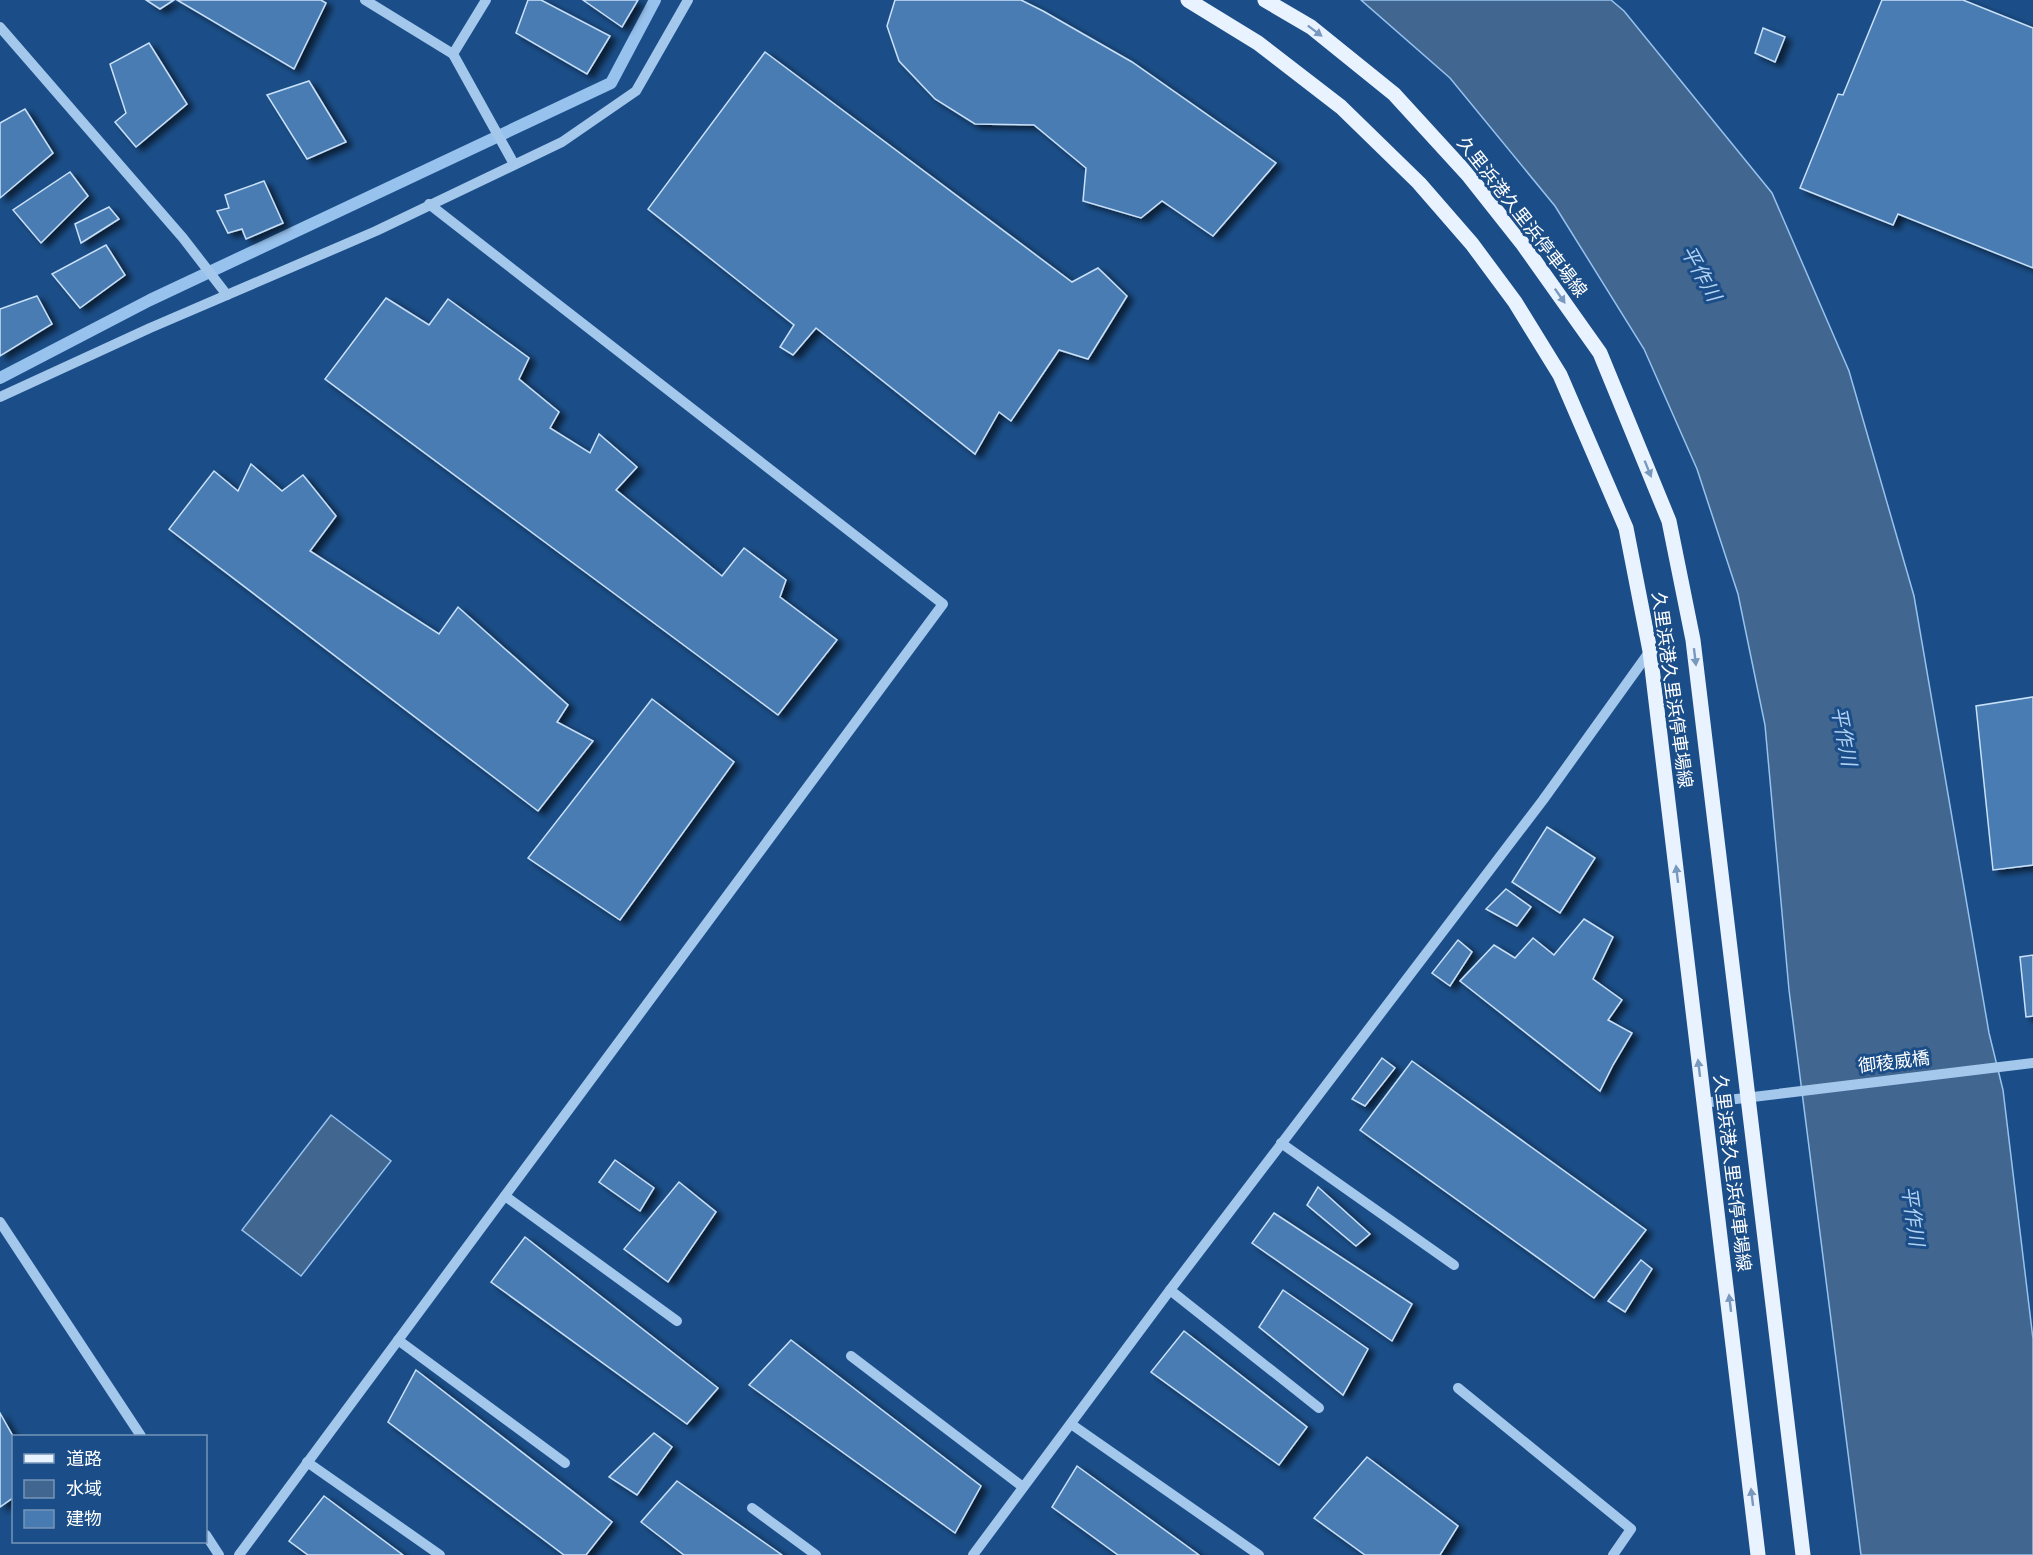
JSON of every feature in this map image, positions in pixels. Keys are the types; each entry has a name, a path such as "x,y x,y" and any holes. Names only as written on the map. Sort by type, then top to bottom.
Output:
{"main road":[{"name":"久里浜港久里浜停車場線","path":"1188,0 1258,43 1341,107 1419,183 1472,244 1515,302 1560,375 1626,528 1650,651 1703,1103 1728,1287 1758,1555"},
{"name":"久里浜港久里浜停車場線","path":"1265,0 1311,27 1394,94 1470,176 1522,243 1600,353 1669,521 1693,640 1803,1555"}],"street":[{"path":"366,0 453,54 514,164"},
{"path":"453,54 486,0"},
{"path":"0,397 376,231 562,142 636,91 688,0"},
{"path":"0,27 183,238 227,295"},
{"path":"239,1555 943,604 429,204"},
{"path":"973,1555 1170,1290 1543,800 1650,651"},
{"name":"御稜威橋","path":"1703,1103 2033,1063"},
{"path":"1281,1143 1454,1265"},
{"path":"505,1196 677,1321"},
{"path":"0,1222 140,1435"},
{"path":"1170,1290 1319,1408"},
{"path":"398,1340 565,1463"},
{"path":"851,1356 1023,1487"},
{"path":"1458,1388 1631,1529 1612,1555"},
{"path":"1071,1424 1259,1555"},
{"path":"307,1462 440,1555"},
{"path":"752,1508 816,1555"},
{"path":"207,1537 219,1555"}],"water":[{"name":"平作川","path":"1361,0 1611,0 1624,11 1772,193 1849,371 1914,596 1989,1033 2003,1090 2033,1339 2033,1555 1861,1555 1789,990 1765,725 1738,594 1697,469 1644,349 1555,206 1450,78"},
{"path":"331,1115 391,1161 301,1276 242,1230"}],"building":[{"path":"146,0 174,0 160,9"},
{"path":"177,0 321,0 326,3 294,69"},
{"path":"528,0 541,0 610,36 587,74 516,33"},
{"path":"583,0 638,0 622,27"},
{"path":"895,0 1021,0 1132,62 1276,163 1213,236 1162,201 1141,218 1083,201 1086,168 1034,125 975,124 935,99 899,61 887,26"},
{"path":"1882,0 1963,0 2033,28 2033,268 1898,214 1893,225 1800,188 1838,94 1843,95"},
{"path":"1763,28 1785,37 1775,62 1755,53"},
{"path":"149,43 187,104 136,147 115,122 126,113 110,64"},
{"path":"765,52 1072,282 1098,268 1127,296 1088,359 1059,350 1011,421 999,412 975,454 816,328 793,355 780,347 794,325 648,209"},
{"path":"309,81 346,142 307,159 267,95"},
{"path":"25,109 53,153 0,198 0,123"},
{"path":"70,172 88,196 41,243 13,210"},
{"path":"264,181 283,223 246,239 242,229 228,233 217,211 229,208 225,195"},
{"path":"109,207 119,219 81,243 75,224"},
{"path":"106,245 125,275 80,308 52,274"},
{"path":"37,296 52,324 0,356 0,309"},
{"path":"386,298 429,325 448,299 529,358 519,379 559,412 550,428 590,453 599,434 637,467 616,490 722,576 744,548 786,580 780,597 837,640 778,715 325,379"},
{"path":"251,464 282,491 303,475 336,516 310,551 439,634 458,607 568,705 557,722 593,741 538,811 169,529 214,471 238,491"},
{"path":"2033,697 2033,865 1993,870 1976,706"},
{"path":"652,699 734,762 620,920 528,858"},
{"path":"1547,827 1595,858 1560,913 1512,882"},
{"path":"1506,889 1531,907 1517,926 1486,909"},
{"path":"1584,919 1613,937 1593,979 1622,1000 1608,1020 1632,1033 1600,1091 1460,981 1494,945 1515,958 1533,938 1554,955"},
{"path":"1458,940 1472,952 1450,986 1432,973"},
{"path":"2033,955 2033,1016 2026,1017 2020,957"},
{"path":"1382,1058 1395,1068 1365,1106 1352,1099"},
{"path":"1412,1061 1646,1230 1594,1298 1360,1130"},
{"path":"615,1160 654,1188 640,1211 599,1182"},
{"path":"679,1182 716,1212 668,1282 624,1249"},
{"path":"1318,1187 1370,1234 1356,1246 1307,1205"},
{"path":"1274,1213 1412,1304 1392,1341 1252,1243"},
{"path":"525,1237 718,1388 687,1424 491,1282"},
{"path":"1641,1260 1652,1269 1625,1312 1608,1301"},
{"path":"1283,1290 1368,1349 1343,1395 1259,1327"},
{"path":"1184,1331 1307,1427 1279,1465 1151,1372"},
{"path":"791,1340 981,1486 955,1533 749,1385"},
{"path":"416,1370 612,1522 586,1555 564,1555 388,1422"},
{"path":"0,1413 12,1435 12,1498 0,1507"},
{"path":"654,1433 672,1447 637,1495 609,1477"},
{"path":"1367,1457 1458,1526 1440,1555 1365,1555 1314,1518"},
{"path":"1077,1466 1199,1555 1118,1555 1052,1507"},
{"path":"677,1481 782,1555 684,1555 641,1522"},
{"path":"324,1496 403,1555 308,1555 289,1541"}],"waterway":[{"path":"0,378 150,300 611,83 655,0"}]}
